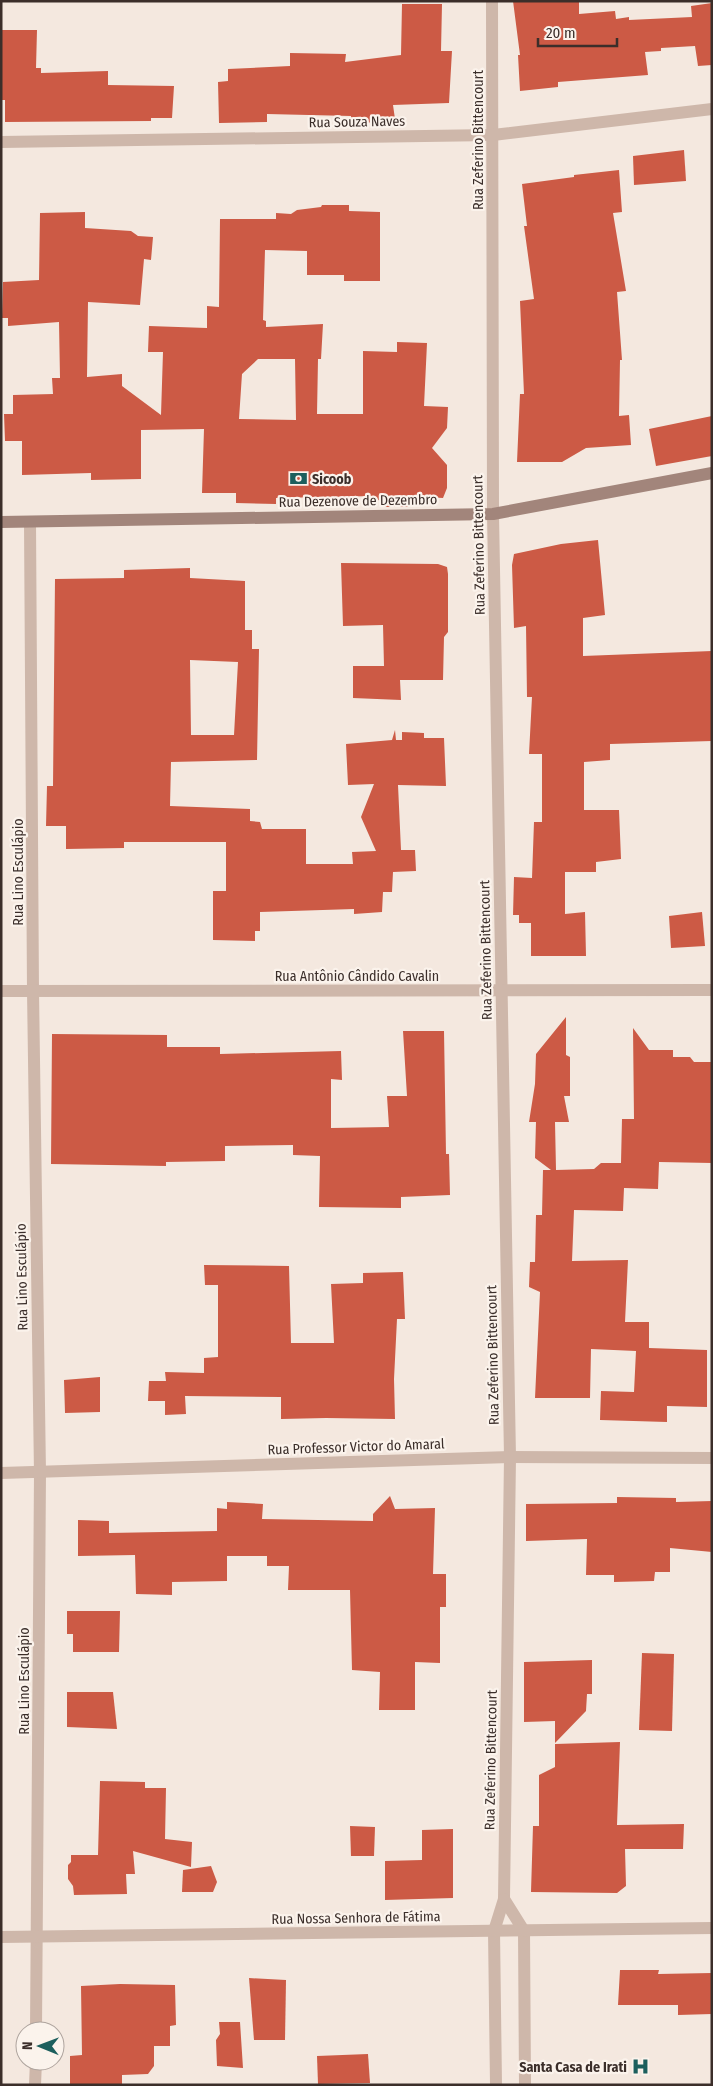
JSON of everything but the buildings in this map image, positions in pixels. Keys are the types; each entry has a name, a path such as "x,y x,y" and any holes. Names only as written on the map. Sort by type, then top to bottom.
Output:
{"main road":[{"name":"Rua Dezenove de Dezembro","path":"1,522 493,514 712,473"}],"street":[{"name":"Rua Zeferino Bittencourt","path":"492,1 493,514 510,1457 504,1899 494,1931 496,2085"},
{"name":"Rua Souza Naves","path":"1,142 493,135 712,109"},
{"name":"Rua Lino Esculápio","path":"30,522 33,990 40,1473 36,2021"},
{"name":"Rua Antônio Cândido Cavalin","path":"1,991 712,990"},
{"name":"Rua Professor Victor do Amaral","path":"1,1473 510,1457 712,1458"},
{"path":"504,1899 524,1930 525,2085"},
{"name":"Rua Nossa Senhora de Fátima","path":"1,1937 712,1928"},
{"path":"35,2085 36,2071"}],"place":[{"name":"Sicoob","path":"298,479"},
{"name":"Santa Casa de Irati","path":"641,2067"}]}
